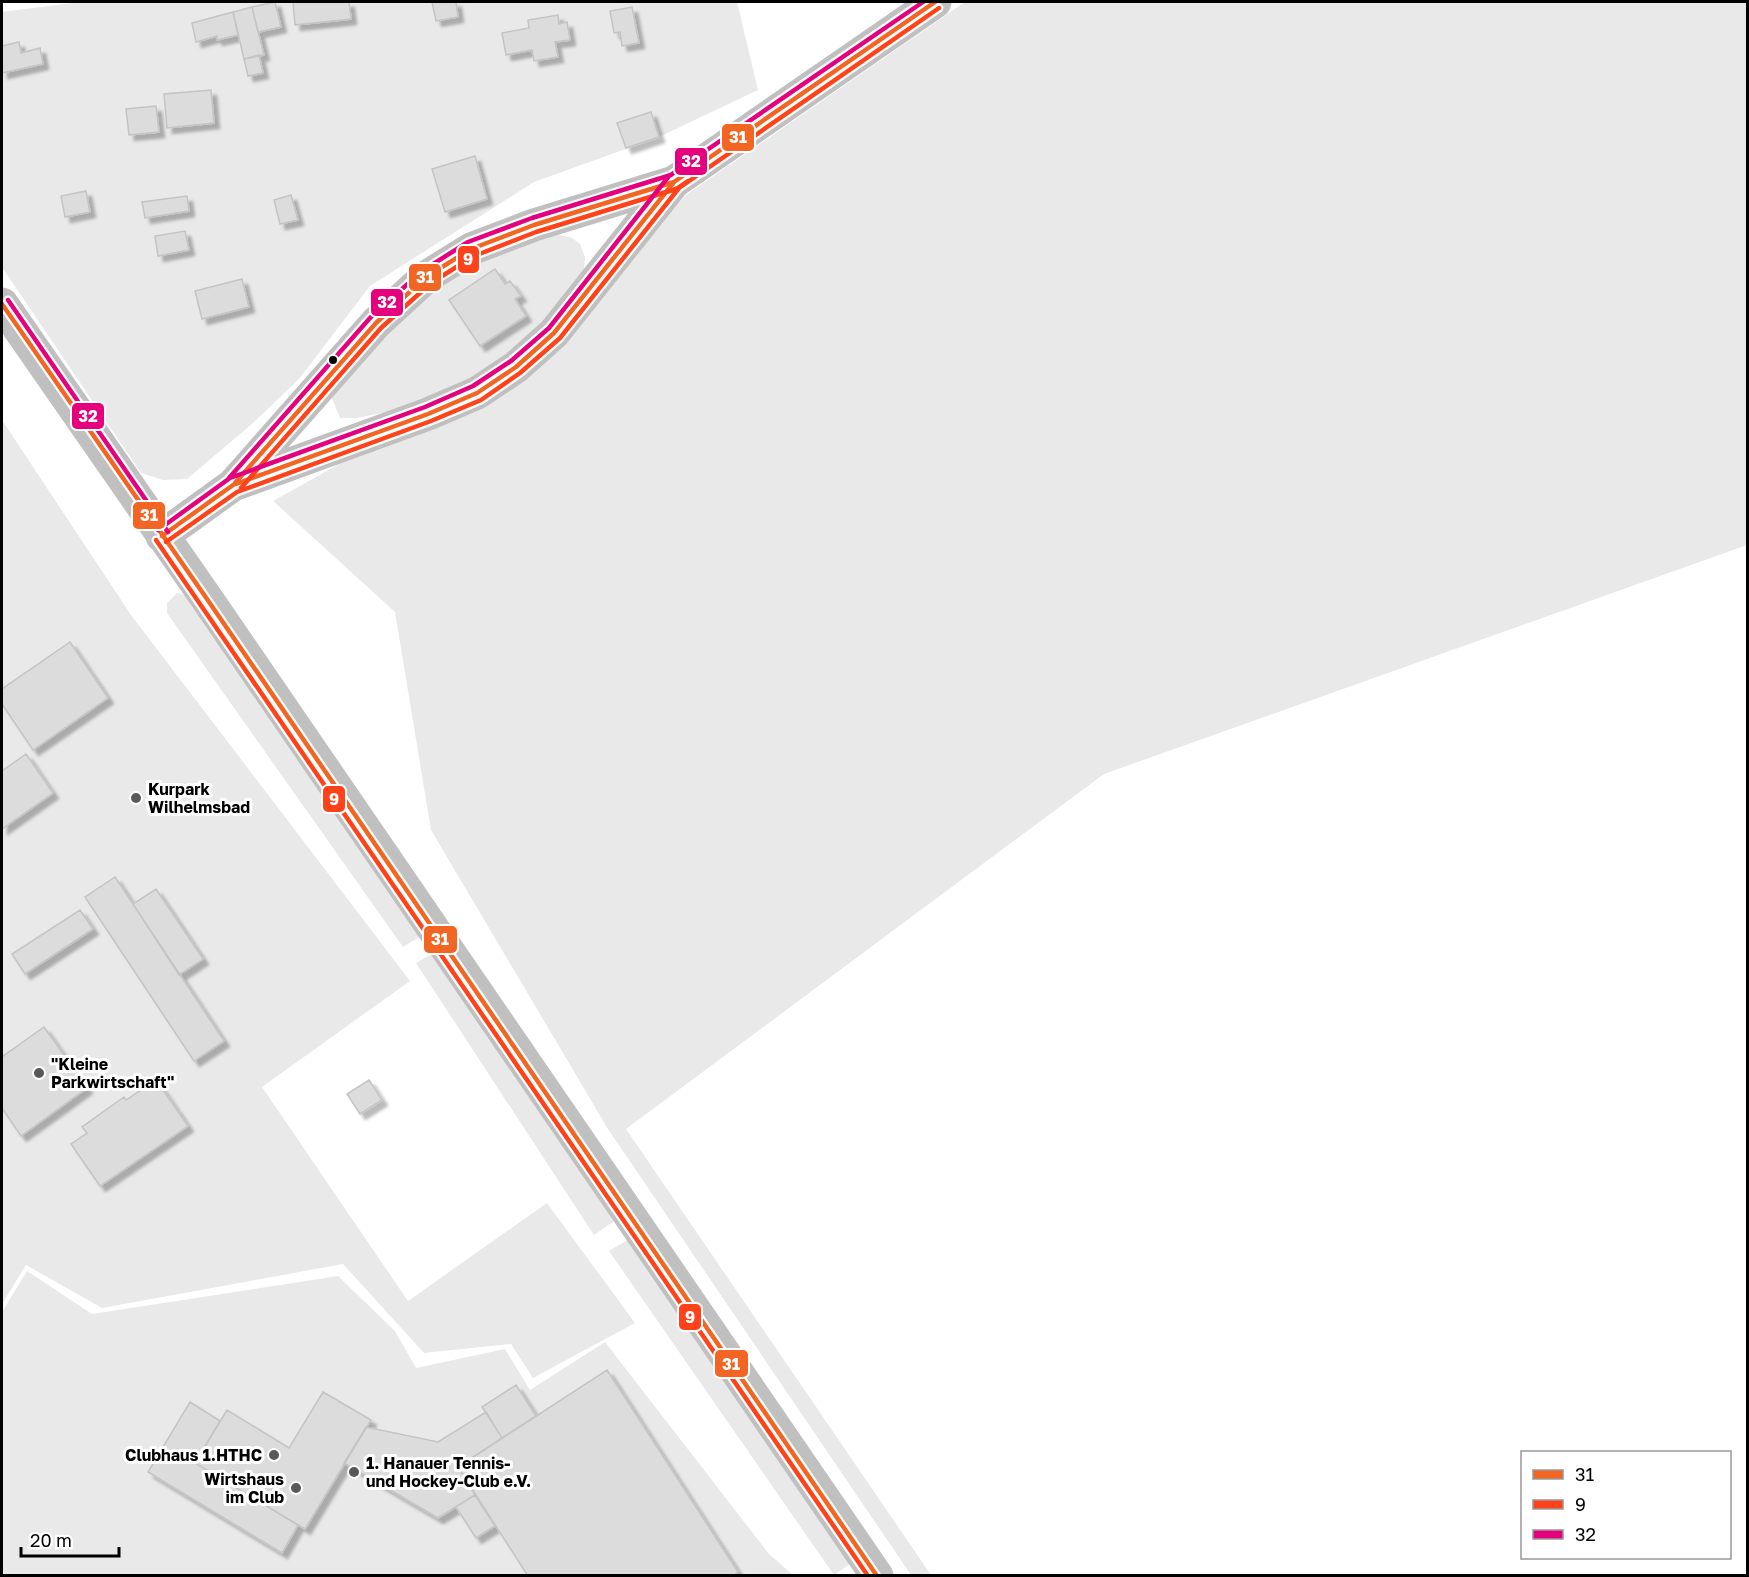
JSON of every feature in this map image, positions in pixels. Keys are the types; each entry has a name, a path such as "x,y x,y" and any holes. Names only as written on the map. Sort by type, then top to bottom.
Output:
{"main road":[{"path":"233,485 428,414 477,393 516,366 554,333 674,182 935,2"},
{"path":"162,536 233,485 376,323 426,278 471,249 534,225 674,182"},
{"path":"2,304 878,1575"}],"shaded area":[{"path":"81,2 737,2 758,90 659,137 534,182 370,286 299,379 253,423 187,479 163,480 141,473 2,267 2,12"},
{"path":"965,2 1747,2 1747,545 1104,774 626,1129 931,1575 911,1575 608,1129 431,830 395,612 273,501 359,453 457,415 638,245 686,195"},
{"path":"553,233 572,238 580,244 585,257 583,279 512,355 425,405 356,418 340,418 331,396 347,369 472,258"},
{"name":"Kurpark Wilhelmsbad","path":"2,420 131,615 410,981 262,1087 408,1301 547,1203 635,1323 533,1378 511,1344 424,1353 343,1264 102,1308 26,1265 2,1304"},
{"path":"177,593 189,596 421,936 403,947 167,613 167,603"},
{"path":"433,953 617,1219 594,1235 416,963"},
{"path":"629,1239 853,1562 834,1575 609,1251"},
{"name":"1. Hanauer Tennis- und Hockey-Club e.V.","path":"27,1271 92,1314 338,1276 395,1331 416,1368 505,1349 530,1390 605,1342 769,1554 793,1575 2,1576 2,1312"}],"building":[{"path":"275,2 281,27 258,32 252,7"},
{"path":"293,2 349,2 351,19 295,25"},
{"path":"432,2 456,2 458,17 436,21"},
{"path":"252,7 264,55 244,59 233,12"},
{"path":"632,7 639,43 622,46 620,32 614,33 610,11"},
{"path":"233,12 238,35 217,40 217,36 196,42 192,23"},
{"path":"558,15 559,24 567,22 570,40 555,42 558,57 534,61 532,50 506,55 502,33 529,28 528,20"},
{"path":"19,42 21,53 40,48 43,64 2,73 2,46"},
{"path":"259,55 263,73 248,76 244,59"},
{"path":"211,90 214,123 167,128 164,94"},
{"path":"156,106 159,132 129,135 126,109"},
{"path":"651,112 659,137 626,148 617,123"},
{"path":"475,156 487,199 445,212 432,169"},
{"path":"86,191 90,212 65,217 61,196"},
{"path":"291,195 298,220 280,224 274,200"},
{"path":"187,196 189,211 145,218 142,202"},
{"path":"185,231 189,250 158,256 155,236"},
{"path":"495,269 505,284 510,281 521,296 515,299 526,316 480,346 449,300"},
{"path":"242,279 249,307 202,319 195,291"},
{"path":"70,642 108,698 33,750 2,704 2,689"},
{"path":"26,754 53,793 2,829 2,771"},
{"path":"115,877 224,1041 194,1061 85,897"},
{"path":"156,889 203,959 179,975 133,904"},
{"path":"80,910 93,929 25,974 12,954"},
{"name":"\"Kleine Parkwirtschaft\"","path":"44,1027 87,1088 21,1136 2,1108 2,1057"},
{"path":"156,1080 188,1126 100,1186 71,1144 87,1133 82,1127 124,1097 126,1100"},
{"path":"369,1080 382,1100 360,1114 347,1094"},
{"path":"607,1370 738,1572 733,1576 528,1576 458,1467"},
{"path":"516,1385 536,1416 502,1438 482,1407"},
{"name":"Clubhaus 1.HTHC","path":"323,1392 371,1420 305,1529 195,1463 227,1410 289,1448"},
{"path":"190,1402 220,1421 195,1463 298,1525 282,1553 148,1472"},
{"path":"486,1412 502,1438 458,1467 475,1495 438,1518 344,1463 366,1427 438,1442"},
{"path":"475,1495 495,1526 476,1538 456,1507"}],"transit line":[{"name":"32","path":"158,530 230,478 425,407 473,386 511,361 549,328 669,176 923,2"},
{"name":"31","path":"162,536 233,485 428,414 477,393 516,367 554,333 674,182 935,2"},
{"name":"9","path":"166,542 237,492 431,421 481,400 520,373 560,338 679,188 939,8"},
{"name":"32","path":"229,478 370,318 422,271 468,242 532,218 671,175 680,169"},
{"name":"31","path":"235,483 376,323 426,277 471,249 534,225 674,182 684,175"},
{"name":"9","path":"241,488 381,328 431,283 474,256 536,232 676,189 688,181"},
{"name":"32","path":"8,300 168,532"},
{"name":"31","path":"2,304 877,1576"},
{"name":"9","path":"156,540 868,1576"}],"place":[{"name":"Kurpark Wilhelmsbad","path":"136,798"},
{"name":"\"Kleine Parkwirtschaft\"","path":"39,1073"},
{"name":"Clubhaus 1.HTHC","path":"274,1455"},
{"name":"1. Hanauer Tennis- und Hockey-Club e.V.","path":"354,1472"},
{"name":"Wirtshaus im Club","path":"296,1488"}]}
